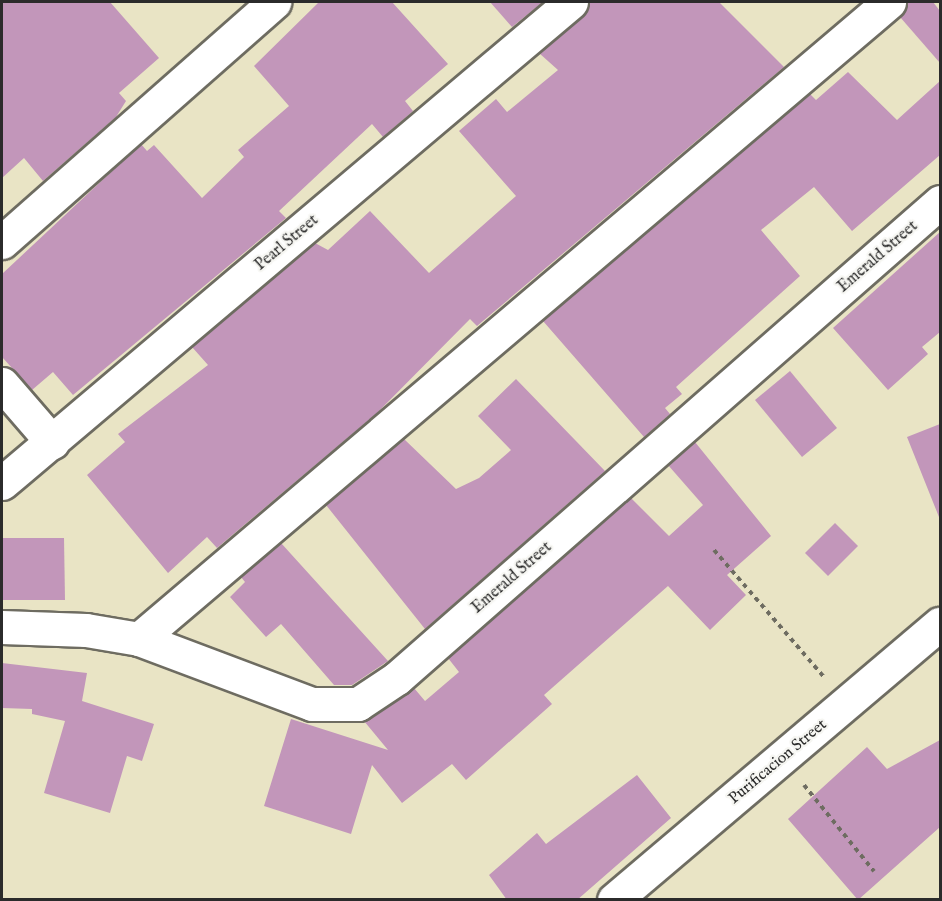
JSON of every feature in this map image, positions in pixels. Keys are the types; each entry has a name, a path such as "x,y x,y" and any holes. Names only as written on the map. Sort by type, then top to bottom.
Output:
{"street":[{"path":"2,242 274,2"},
{"name":"Pearl Street","path":"2,483 571,2"},
{"path":"139,639 889,2"},
{"name":"Emerald Street","path":"2,627 86,630 139,639 312,704 358,704 397,678 940,202"},
{"path":"2,384 52,442"},
{"name":"Purificacion Street","path":"614,900 940,624"}],"path":[{"path":"714,550 847,703"},
{"path":"782,758 874,871"}],"building":[{"path":"2,2 110,2 159,58 119,93 126,101 116,117 43,181 24,158 2,178"},
{"path":"319,2 392,2 448,64 405,101 413,111 383,137 372,124 279,211 286,218 73,395 53,372 32,390 2,357 2,274 141,144 147,151 154,145 202,198 244,157 238,150 289,106 254,66"},
{"path":"490,2 543,2 512,27"},
{"path":"589,2 719,2 784,67 477,326 470,319 377,413 217,548 207,537 168,573 87,475 125,442 118,434 208,365 192,347 315,243 328,250 370,211 429,273 516,196 459,131 496,99 507,112 558,70 539,53 583,16"},
{"path":"907,2 933,2 940,11 940,63 900,17"},
{"path":"848,72 897,120 940,81 940,155 852,231 814,187 761,230 800,276 676,387 682,394 665,408 670,414 644,437 543,321 810,94 816,100"},
{"path":"940,232 940,332 922,347 928,354 888,390 833,328"},
{"path":"790,371 837,428 802,457 755,400"},
{"path":"516,379 605,471 425,629 326,505 404,439 456,489 479,478 511,450 478,416"},
{"path":"940,424 940,517 939,517 907,437"},
{"path":"695,442 771,536 727,575 746,595 710,630 668,586 544,695 552,704 466,780 452,764 402,803 372,765 351,834 264,806 291,719 388,750 364,721 414,688 425,701 459,672 448,658 631,498 669,536 703,505 668,465"},
{"path":"835,523 858,546 828,576 805,553"},
{"path":"2,538 64,538 65,600 2,600"},
{"path":"281,543 388,661 352,685 334,685 281,624 266,637 230,597 245,582 241,577"},
{"path":"2,663 87,673 82,701 154,724 142,761 127,756 110,813 44,793 65,721 32,714 32,709 2,708"},
{"path":"940,740 940,827 858,900 788,819 867,747 887,769"},
{"path":"637,775 671,818 577,900 507,900 489,875 537,833 546,844"}]}
